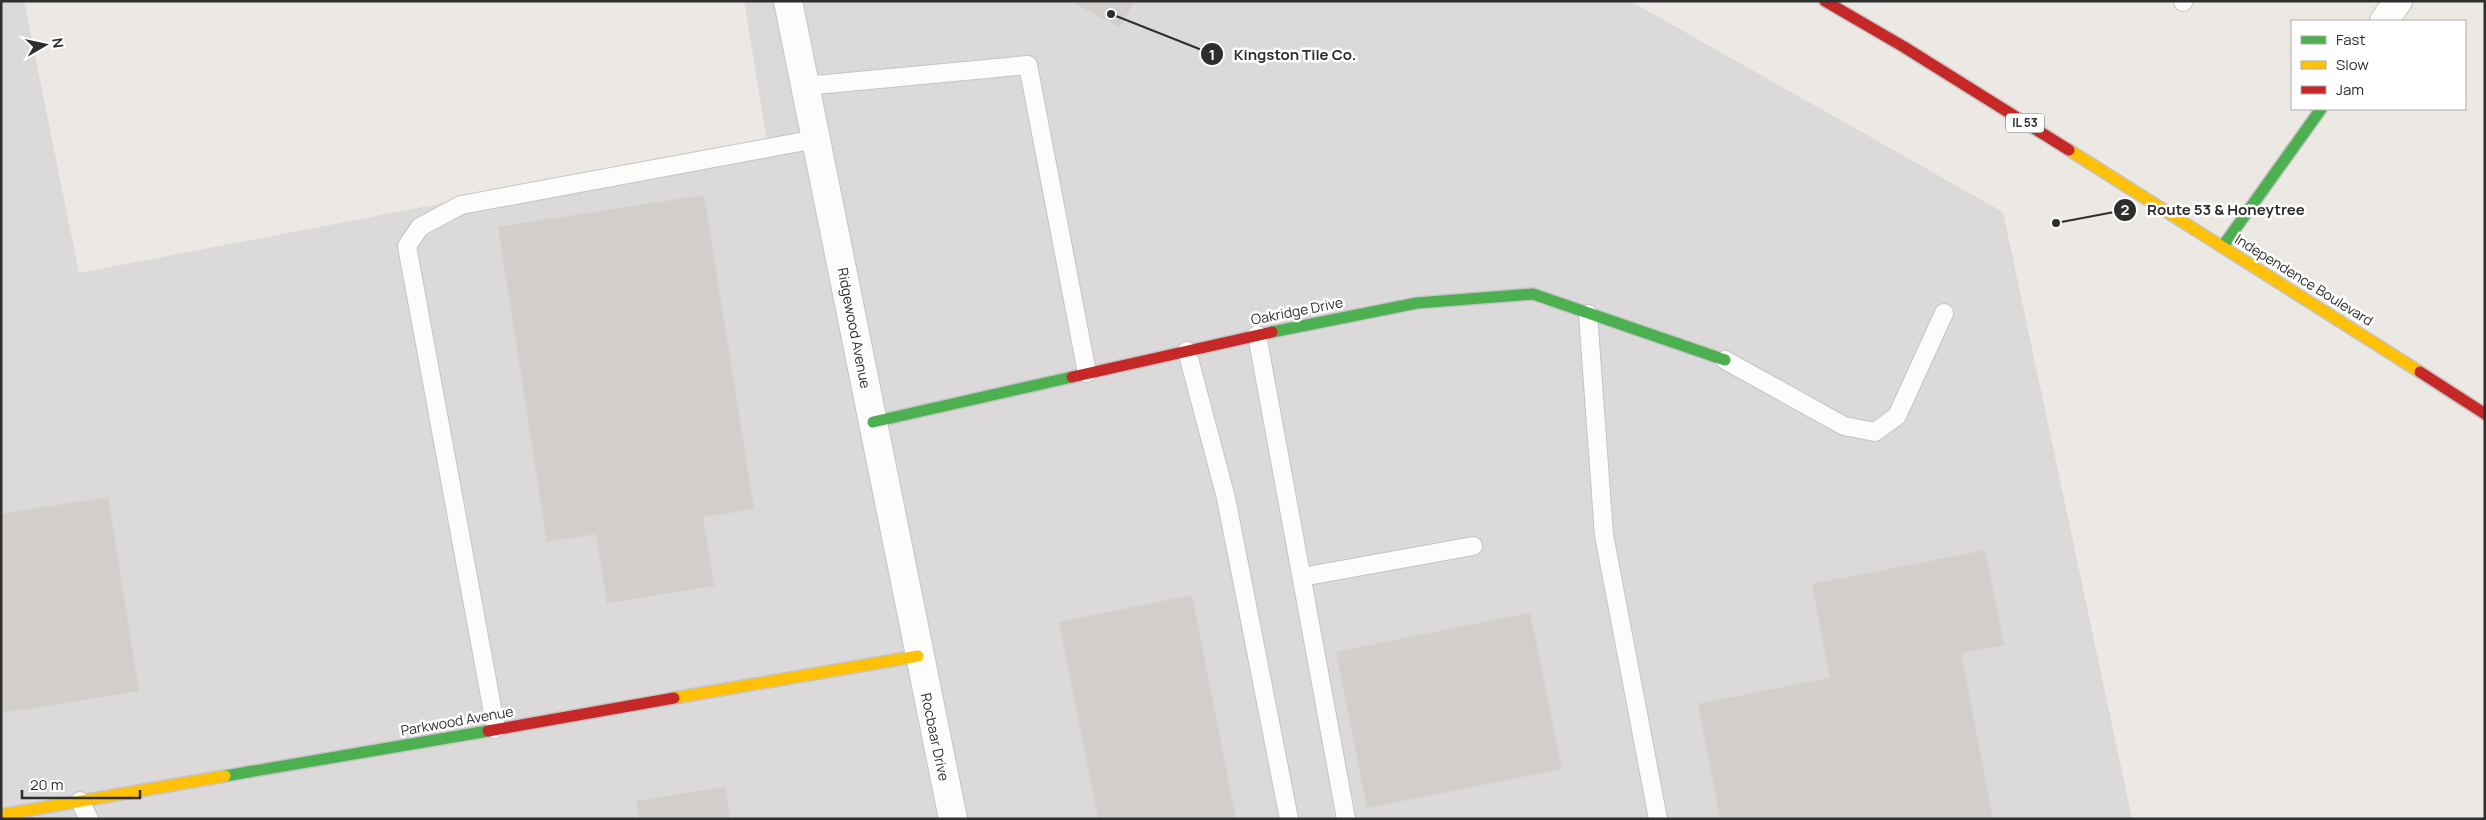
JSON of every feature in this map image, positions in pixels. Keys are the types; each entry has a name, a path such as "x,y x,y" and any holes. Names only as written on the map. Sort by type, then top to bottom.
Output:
{"street":[{"name":"Ridgewood Avenue","path":"788,1 918,656"},
{"name":"Independence Boulevard","path":"1825,1 1912,52 2223,246 2485,414"},
{"path":"2223,246 2320,110"},
{"name":"Oakridge Drive","path":"873,422 1257,335 1417,303 1532,294 1725,360"},
{"name":"Parkwood Avenue","path":"1,815 918,656"},
{"name":"Rocbaar Drive","path":"918,656 953,819"}],"lane":[{"path":"805,86 1028,65 1087,373"},
{"path":"496,729 407,246 420,227 461,205 816,139"},
{"path":"1725,360 1844,426 1875,432 1897,416 1944,313"},
{"path":"1588,314 1604,535 1658,819"},
{"path":"1257,335 1346,819"},
{"path":"1187,351 1226,498 1289,819"},
{"path":"1302,577 1473,546"},
{"path":"80,801 89,819"}],"shaded area":[{"path":"1,1 24,1 79,273 767,141 744,1 1630,1 2003,212 2132,819 1,819"}],"building":[{"path":"1070,1 1134,1 1120,27"},
{"path":"704,195 754,509 703,517 714,586 607,603 596,534 547,542 498,227"},
{"path":"108,497 139,691 1,713 1,514"},
{"path":"1985,550 2004,645 1961,653 1993,819 1720,819 1698,704 1830,678 1812,584"},
{"path":"1192,595 1236,819 1098,819 1059,622"},
{"path":"1530,613 1562,769 1367,808 1336,652"},
{"path":"725,787 730,819 639,819 636,801"}],"traffic: fast":[{"path":"2223,246 2320,110"},
{"path":"1272,332 1417,303 1533,294 1725,360"},
{"path":"873,422 1072,377"},
{"path":"225,776 488,731"}],"traffic: slow":[{"path":"2069,150 2420,372"},
{"path":"674,698 918,656"},
{"path":"1,815 225,776"}],"traffic: jam":[{"path":"1825,1 1904,47 2069,150"},
{"path":"1072,377 1272,332"},
{"path":"2420,372 2485,414"},
{"path":"488,731 674,698"}],"place":[{"name":"Kingston Tile Co.","path":"1111,14"},
{"name":"Route 53 & Honeytree","path":"2056,223"}]}
